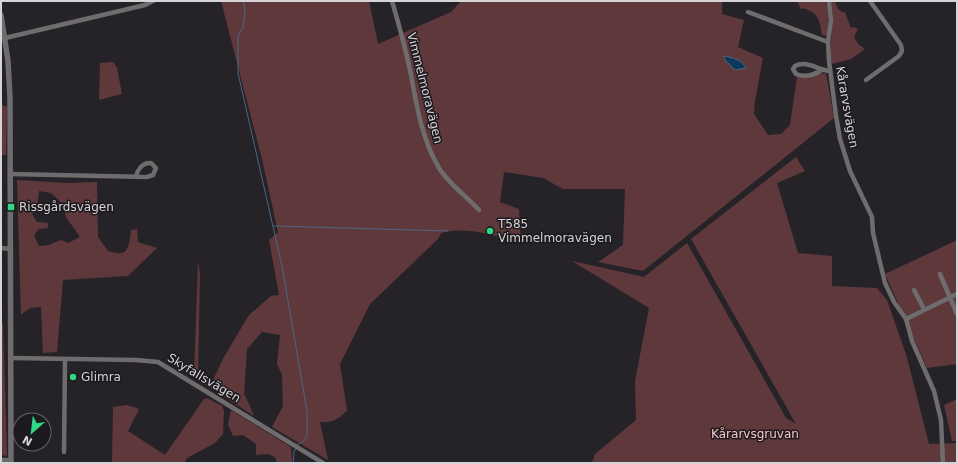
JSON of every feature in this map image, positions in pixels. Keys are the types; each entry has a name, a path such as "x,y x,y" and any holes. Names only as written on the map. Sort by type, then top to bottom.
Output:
{"street":[{"path":"5,38 145,5 153,1"},
{"name":"Vimmelmoravägen","path":"392,1 407,55 422,128 431,153 447,178 479,210"},
{"name":"Kårarvsvägen","path":"829,1 831,20 828,42 830,71 840,139 850,171 872,217 873,233 885,283 894,302 906,319 912,342 934,391 940,415 943,463"},
{"path":"866,80 899,56 902,51 900,45 870,1"},
{"path":"748,12 828,42"},
{"path":"1,15 5,38 10,98 11,462 1,460"},
{"path":"822,70 814,74 804,76 796,74 793,69 796,65 809,64 822,70 830,71"},
{"path":"11,174 136,176"},
{"path":"1,248 11,249"},
{"path":"940,274 957,314"},
{"path":"914,290 924,310"},
{"path":"906,319 957,294"},
{"name":"Skyfallsvägen","path":"11,358 136,360 161,362 324,463"},
{"path":"64,452 65,359"}],"green space":[{"path":"221,1 369,1 378,44 451,12 461,1 722,1 722,14 744,20 738,47 763,58 754,114 768,135 781,134 790,125 797,77 826,73 834,118 643,271 598,262 623,245 625,189 563,189 543,178 504,172 500,202 519,209 521,243 471,231 451,231 441,233 438,239 370,304 340,364 347,410 335,420 320,422 328,460 272,427 283,406 282,375 277,364 280,335 262,332 247,349 244,394 254,416 194,377 198,261 200,274 198,375 212,382 224,357 249,315 271,296 279,295 269,240 278,232 262,159"},
{"path":"797,1 826,1 829,13 827,36 822,35 816,15 806,9 801,9"},
{"path":"831,1 835,1 838,9 845,12 851,28 854,27 858,29 854,37 858,44 865,49 851,59 832,64 830,54 833,16"},
{"path":"113,62 117,68 122,94 99,100 100,63"},
{"path":"1,105 7,107 6,155 1,155"},
{"name":"Kårarvsgruvan","path":"796,157 805,171 777,183 798,253 832,256 832,286 877,288 887,300 906,354 929,444 957,443 957,463 592,463 595,454 636,420 635,381 649,308 572,261 644,277 687,243 786,418 796,424 691,239"},
{"path":"17,180 68,183 97,182 98,237 108,251 120,253 127,250 131,230 137,229 138,242 157,248 128,276 63,280 57,352 43,353 41,307 30,308 21,315","holes":["39,191 51,193 63,204 66,217 80,237 68,243 61,240 49,245 39,246 34,235 39,229 48,228 48,223 37,222 32,214 37,210"]},
{"path":"957,240 957,364 927,368 885,274"},
{"path":"1,323 3,323 7,456 1,455"},
{"path":"207,398 222,406 224,411 223,434 215,443 187,458 184,463 112,463 113,407 127,405 139,409 128,431 165,455 204,399"},
{"path":"957,399 957,441 952,441 944,405"},
{"path":"231,410 291,447 292,463 276,463 276,458 269,454 256,455 256,444 243,435 233,436 228,424"}],"water":[{"path":"724,56 734,58 746,68 735,70 725,60"}],"waterway":[{"path":"243,1 245,9 243,28 238,36 238,73 282,266 307,411 307,435 304,441 297,445"},
{"path":"274,226 448,231"},
{"path":"293,463 296,448"}],"place":[{"name":"Rissgårdsvägen","path":"11,207"},
{"name":"T585 Vimmelmoravägen","path":"490,231"},
{"name":"Glimra","path":"73,377"}]}
